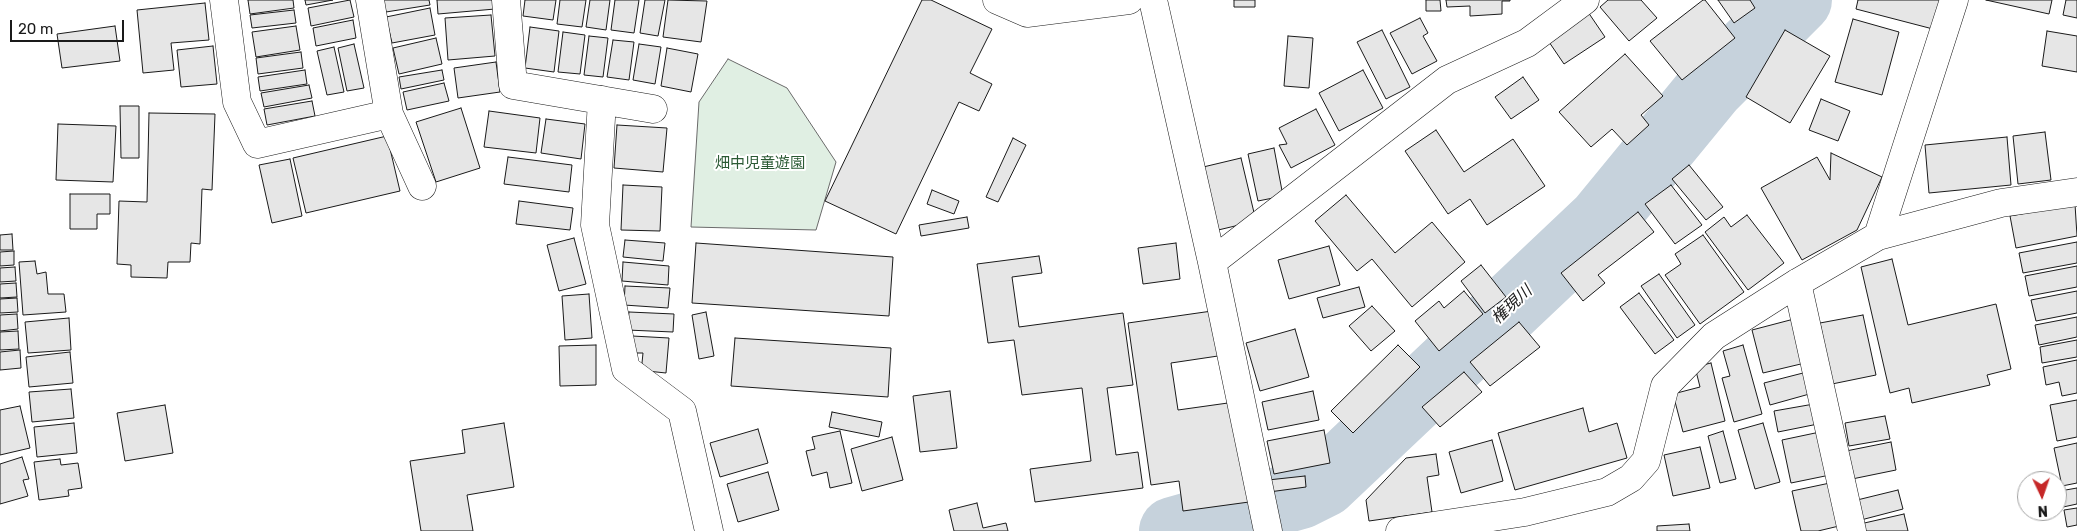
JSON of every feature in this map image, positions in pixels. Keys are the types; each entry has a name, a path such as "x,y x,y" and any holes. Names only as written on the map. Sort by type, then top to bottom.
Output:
{"street":[{"path":"224,0 237,102 257,144 389,114"},
{"path":"370,0 389,114 422,186"},
{"path":"506,0 513,85 653,110"},
{"path":"997,0 1027,13 1128,0"},
{"path":"1153,0 1212,262 1267,524"},
{"path":"1212,262 1447,80 1527,43 1585,0"},
{"path":"1878,236 1954,0"},
{"path":"602,100 596,225 626,369 682,411 709,531"},
{"path":"1400,531 1526,521 1607,492 1631,478 1646,461 1665,386 1714,336 1797,283 1878,236 2001,203 2077,192"},
{"path":"1797,283 1852,531"}],"green space":[{"name":"畑中児童遊園","path":"728,59 787,88 836,162 816,230 691,227 699,102"}],"building":[{"path":"248,0 293,0 294,8 250,14"},
{"path":"305,0 333,0 306,5"},
{"path":"350,0 354,17 311,26 308,8"},
{"path":"383,0 429,0 430,5 386,12"},
{"path":"437,0 494,0 495,9 438,14"},
{"path":"525,0 556,0 553,20 523,16"},
{"path":"560,0 586,0 582,27 557,24"},
{"path":"590,0 610,0 606,30 586,27"},
{"path":"615,0 639,0 634,33 611,30"},
{"path":"645,0 665,0 658,36 640,33"},
{"path":"668,0 707,1 701,42 663,37"},
{"path":"922,0 931,0 992,29 970,73 992,84 979,111 959,102 896,234 825,201"},
{"path":"1234,0 1255,0 1255,7 1234,7"},
{"path":"1426,0 1440,0 1441,11 1426,11"},
{"path":"1446,0 1510,1 1502,1 1502,14 1470,16 1470,6 1447,7"},
{"path":"1608,0 1641,0 1657,18 1629,41 1600,7"},
{"path":"1705,0 1735,38 1682,80 1650,41"},
{"path":"1718,0 1750,0 1755,8 1734,23"},
{"path":"1858,0 1941,0 1933,29 1856,9"},
{"path":"1986,0 2052,0 2049,14"},
{"path":"2066,0 2077,0 2077,18 2063,15"},
{"path":"205,3 209,40 171,43 174,70 143,73 137,10"},
{"path":"430,8 435,35 392,43 386,17"},
{"path":"294,10 296,23 252,28 250,15"},
{"path":"1588,12 1605,37 1564,64 1547,39"},
{"path":"491,15 495,56 448,60 445,18"},
{"path":"1420,18 1428,33 1423,36 1437,61 1412,74 1390,33"},
{"path":"1853,19 1899,32 1882,95 1835,82"},
{"path":"353,20 356,38 316,46 313,28"},
{"path":"115,26 120,61 62,68 57,34"},
{"path":"296,26 300,50 256,57 252,32"},
{"path":"530,27 559,31 554,72 525,68"},
{"path":"1382,30 1410,87 1386,99 1357,42"},
{"path":"1785,30 1830,56 1790,123 1746,97"},
{"path":"2047,31 2077,36 2077,72 2042,66"},
{"path":"563,32 585,35 580,74 558,72"},
{"path":"589,36 608,38 603,77 584,75"},
{"path":"1288,36 1313,38 1309,88 1284,86"},
{"path":"436,38 442,64 399,74 393,48"},
{"path":"613,40 634,42 629,80 607,77"},
{"path":"354,44 364,88 347,91 338,48"},
{"path":"639,44 661,47 655,84 633,80"},
{"path":"213,46 217,84 181,87 177,50"},
{"path":"334,47 344,92 327,95 317,51"},
{"path":"667,48 698,54 691,92 661,86"},
{"path":"301,52 303,68 258,74 256,58"},
{"path":"1625,54 1663,96 1641,115 1649,125 1627,145 1612,129 1591,147 1559,112"},
{"path":"496,62 500,92 458,98 454,68"},
{"path":"305,70 307,84 260,91 258,77"},
{"path":"442,70 444,80 401,89 399,77"},
{"path":"1363,70 1383,108 1339,131 1319,93"},
{"path":"1523,77 1539,100 1511,119 1495,97"},
{"path":"444,83 449,101 407,110 403,92"},
{"path":"309,85 312,98 264,107 261,93"},
{"path":"1821,99 1850,111 1838,141 1809,130"},
{"path":"312,101 315,116 267,125 264,109"},
{"path":"120,106 139,106 139,158 121,158"},
{"path":"461,108 480,168 436,182 416,122"},
{"path":"1316,109 1335,145 1291,168 1279,145 1287,144 1279,128"},
{"path":"489,111 540,118 536,153 484,147"},
{"path":"149,113 215,114 212,190 202,189 200,244 191,243 190,262 168,262 167,278 131,277 131,265 117,264 119,201 147,202"},
{"path":"546,119 585,124 581,159 541,153"},
{"path":"58,124 116,126 113,182 56,180"},
{"path":"617,125 667,128 663,172 614,168"},
{"path":"1436,130 1464,172 1513,139 1545,186 1487,225 1470,199 1448,214 1405,151"},
{"path":"2045,132 2051,180 2018,184 2013,136"},
{"path":"387,136 400,191 306,213 293,158"},
{"path":"2007,137 2011,185 1929,193 1925,145"},
{"path":"1013,138 1026,145 998,202 986,197"},
{"path":"1274,148 1283,196 1258,201 1248,154"},
{"path":"1831,153 1882,177 1857,230 1802,260 1761,188 1817,157 1830,180"},
{"path":"508,157 572,165 569,192 504,184"},
{"path":"1241,158 1256,221 1214,231 1199,168"},
{"path":"290,159 302,216 272,223 259,165"},
{"path":"1689,165 1723,207 1706,220 1672,179"},
{"path":"623,185 662,187 660,231 621,230"},
{"path":"1671,185 1702,225 1675,244 1645,204"},
{"path":"932,190 959,201 954,214 927,204"},
{"path":"70,194 110,194 110,214 97,214 97,229 70,229"},
{"path":"1346,195 1395,253 1432,222 1465,262 1412,307 1372,259 1357,271 1315,221"},
{"path":"519,201 573,208 570,230 516,224"},
{"path":"2075,204 2077,236 2016,248 2010,216"},
{"path":"1638,212 1654,232 1598,275 1605,283 1583,301 1561,273"},
{"path":"1747,215 1784,263 1748,290 1705,232 1724,217 1731,227"},
{"path":"967,217 969,228 921,236 919,225"},
{"path":"12,234 13,250 0,250 0,235"},
{"path":"1703,235 1744,292 1700,324 1665,275 1681,264 1675,254"},
{"path":"574,238 586,284 559,291 547,245"},
{"path":"625,240 665,243 663,261 623,257"},
{"path":"2077,242 2077,263 2023,273 2019,253"},
{"path":"696,243 893,257 889,316 692,303"},
{"path":"1176,243 1180,279 1143,284 1138,248"},
{"path":"1329,246 1340,285 1289,299 1278,260"},
{"path":"14,251 14,265 0,266 0,252"},
{"path":"1039,256 1042,273 1012,277 1019,327 1123,313 1133,385 1107,388 1116,455 1138,452 1143,488 1035,502 1030,469 1091,461 1082,388 1022,395 1014,340 988,343 977,264"},
{"path":"1892,259 1908,325 1996,304 2011,369 1987,375 1990,385 1912,403 1909,388 1890,393 1861,267"},
{"path":"35,261 37,274 46,272 48,294 64,294 66,312 23,315 19,262"},
{"path":"623,262 669,266 668,285 622,281"},
{"path":"1481,265 1506,297 1485,313 1461,281"},
{"path":"2077,266 2077,287 2029,296 2025,276"},
{"path":"15,267 16,281 0,282 0,268"},
{"path":"1659,274 1695,325 1677,338 1641,286"},
{"path":"16,283 17,297 0,298 0,284"},
{"path":"625,286 670,288 668,308 624,305"},
{"path":"1359,287 1365,307 1323,318 1317,298"},
{"path":"1464,291 1483,314 1439,351 1415,321 1439,301 1444,308"},
{"path":"2077,291 2077,313 2036,321 2031,300"},
{"path":"1639,293 1674,340 1655,354 1620,307"},
{"path":"589,294 592,338 565,340 562,296"},
{"path":"17,298 18,312 0,313 0,299"},
{"path":"1372,306 1395,331 1371,351 1349,326"},
{"path":"1212,311 1218,356 1171,363 1178,410 1235,402 1249,502 1183,511 1179,481 1151,485 1128,323"},
{"path":"629,312 674,314 673,332 627,330"},
{"path":"706,312 714,356 699,359 692,315"},
{"path":"17,314 18,329 0,331 0,315"},
{"path":"1863,315 1876,375 1832,384 1820,323"},
{"path":"2077,317 2077,337 2039,345 2035,325"},
{"path":"69,318 71,350 28,353 25,322"},
{"path":"1794,319 1805,363 1763,373 1752,330"},
{"path":"1519,322 1540,347 1490,386 1470,362"},
{"path":"1295,329 1309,377 1260,391 1246,343"},
{"path":"18,331 19,349 0,350 0,332"},
{"path":"632,336 669,338 666,373 647,371 642,363 643,353 631,353"},
{"path":"735,338 891,348 888,397 731,386"},
{"path":"2077,340 2077,357 2042,363 2040,347"},
{"path":"596,345 596,385 560,386 559,346"},
{"path":"1398,345 1420,367 1353,433 1331,411"},
{"path":"1743,345 1762,414 1734,422 1722,378 1730,376 1723,351"},
{"path":"20,350 21,368 0,370 0,352"},
{"path":"70,352 73,383 29,387 26,357"},
{"path":"2077,360 2077,393 2062,396 2059,382 2046,385 2043,367"},
{"path":"1711,363 1725,421 1683,432 1673,394 1700,387 1695,367"},
{"path":"1464,372 1482,392 1440,427 1422,407"},
{"path":"1807,372 1813,393 1770,405 1764,383"},
{"path":"71,389 74,418 32,422 29,392"},
{"path":"950,391 957,448 920,452 913,396"},
{"path":"1313,391 1319,420 1268,430 1262,402"},
{"path":"2077,400 2077,437 2057,441 2050,405"},
{"path":"1814,404 1818,424 1778,432 1774,411"},
{"path":"165,405 173,453 125,461 117,413"},
{"path":"20,406 30,448 0,455 0,410"},
{"path":"1583,408 1589,432 1617,423 1627,458 1515,490 1498,433"},
{"path":"832,412 882,422 879,437 829,427"},
{"path":"1885,416 1890,439 1849,446 1845,423"},
{"path":"74,423 77,453 37,457 34,427"},
{"path":"504,423 514,487 467,495 473,531 421,531 410,461 465,453 462,430"},
{"path":"1763,423 1780,482 1755,489 1738,430"},
{"path":"758,429 768,463 720,477 710,443"},
{"path":"1324,430 1330,463 1274,474 1267,441"},
{"path":"840,431 852,483 830,488 827,472 812,476 806,451 815,449 812,437"},
{"path":"1723,431 1736,479 1720,483 1708,436"},
{"path":"1820,432 1830,475 1791,483 1782,440"},
{"path":"892,437 903,480 862,491 851,449"},
{"path":"1492,440 1503,481 1461,493 1449,452"},
{"path":"1891,442 1896,470 1852,479 1846,451"},
{"path":"2077,443 2077,483 2067,485 2067,471 2059,471 2054,448"},
{"path":"1700,447 1710,488 1673,496 1664,455"},
{"path":"1436,454 1439,475 1427,477 1432,512 1369,521 1366,500 1406,458"},
{"path":"22,457 29,479 23,480 28,496 0,504 0,464"},
{"path":"60,459 61,465 78,463 82,488 68,490 69,496 39,500 34,462"},
{"path":"768,472 779,510 738,522 727,484"},
{"path":"1305,476 1306,487 1269,492 1268,480"},
{"path":"1830,483 1839,526 1818,531 1801,531 1792,491"},
{"path":"2077,488 2077,504 2067,506 2067,490"},
{"path":"1898,490 1903,509 1857,521 1853,501"},
{"path":"977,503 983,528 1006,523 1008,531 954,531 949,510"},
{"path":"2077,508 2077,525 2067,527 2067,510"},
{"path":"1904,514 1908,531 1862,531 1860,524"},
{"path":"1689,524 1690,531 1657,531 1657,526"}],"waterway":[{"name":"権現川","path":"1173,531 1300,495 1324,483 1601,221 1711,87 1798,0"}]}
